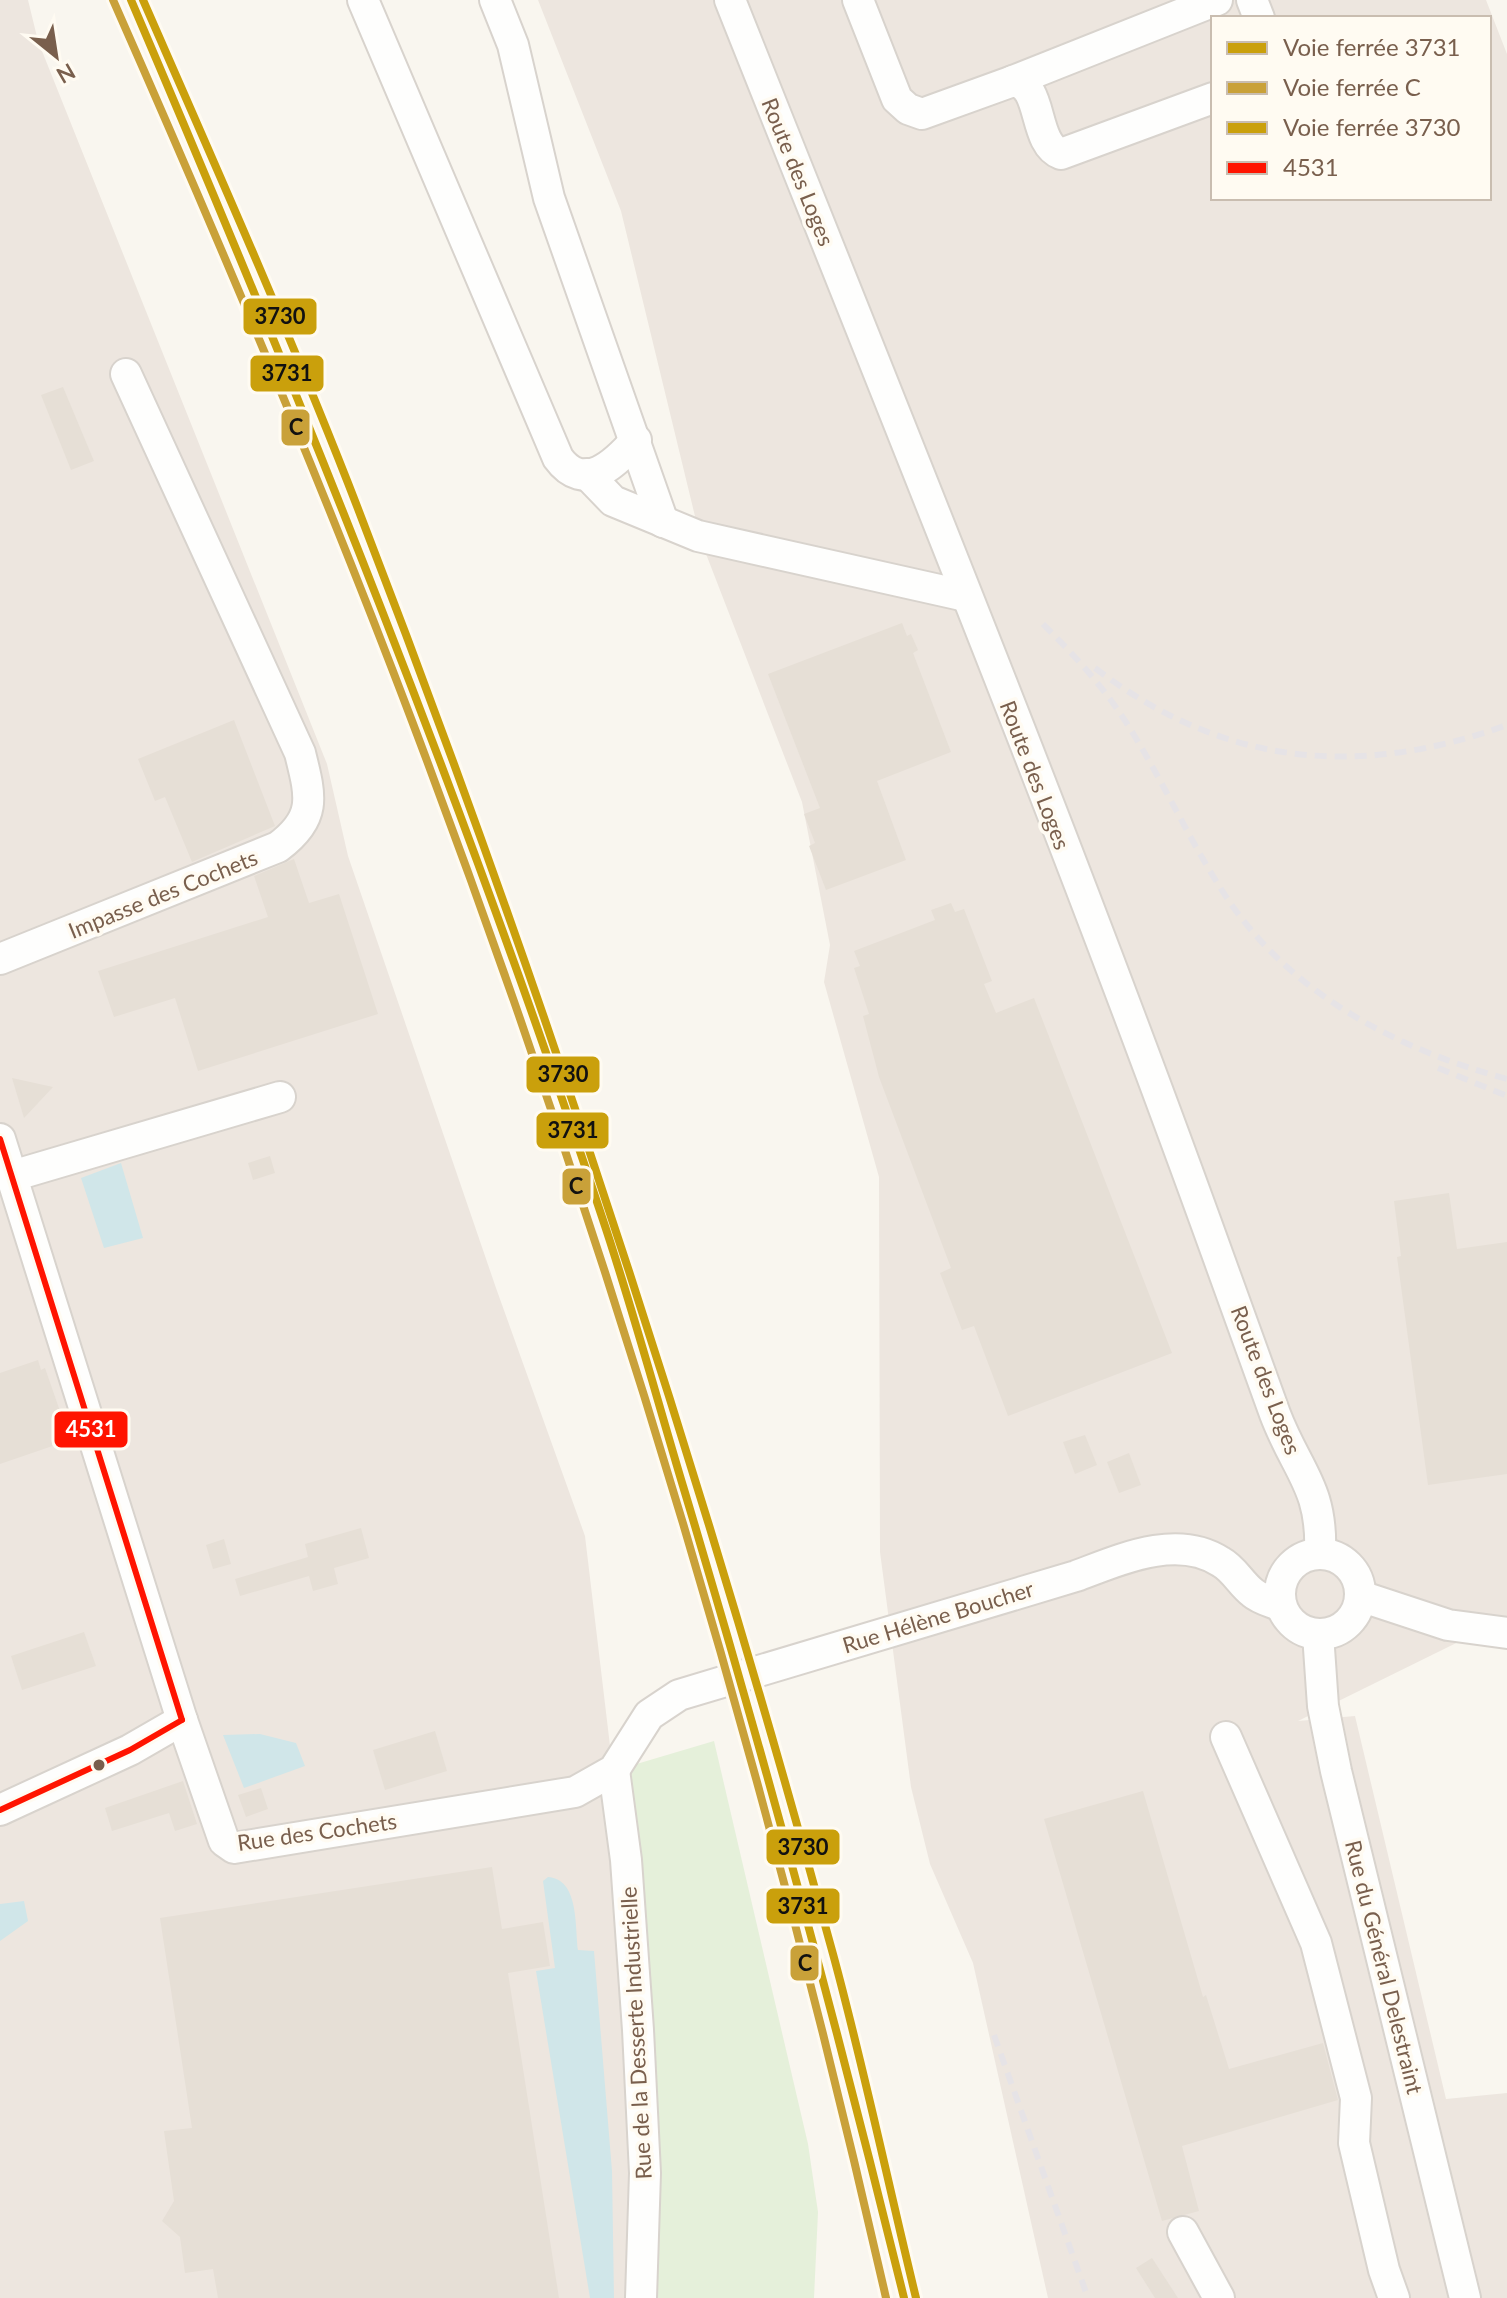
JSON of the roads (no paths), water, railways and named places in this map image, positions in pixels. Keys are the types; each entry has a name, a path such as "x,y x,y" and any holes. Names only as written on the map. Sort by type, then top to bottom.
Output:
{"street":[{"path":"363,0 558,458 568,472 587,474 614,465 636,440"},
{"path":"495,0 513,45 549,198 663,522"},
{"name":"Route des Loges","path":"730,0 966,596 1191,1179 1277,1418 1313,1489 1320,1510 1320,1554"},
{"path":"858,0 897,99 908,109 922,114 1217,0"},
{"path":"1013,81 1020,81 1029,90 1047,144 1061,154 1211,99"},
{"name":"Impasse des Cochets","path":"0,959 278,847 304,825 309,809 308,785 300,753 126,374"},
{"path":"587,474 613,501 715,540 966,596"},
{"path":"12,1176 280,1097"},
{"name":"Rue des Cochets","path":"0,1139 182,1720 224,1841 234,1848 575,1792 614,1770"},
{"name":"Rue Hélène Boucher","path":"614,1770 642,1724 663,1702 693,1690 1135,1554 1165,1550 1208,1556 1223,1562 1254,1595 1281,1606"},
{"path":"1320,1554 1343,1561 1357,1577 1360,1596 1350,1621 1340,1629 1318,1634 1305,1632 1289,1621 1281,1606 1282,1578 1294,1563 1320,1554"},
{"path":"1360,1596 1448,1625 1507,1633"},
{"name":"Rue du Général Delestraint","path":"1318,1634 1323,1706 1336,1771 1465,2298"},
{"path":"0,1810 130,1750 182,1720"},
{"path":"1226,1737 1316,1943 1356,2098 1354,2143 1384,2270 1394,2298"},
{"name":"Rue de la Desserte Industrielle","path":"614,1770 626,1860 638,2030 645,2173 641,2298"},
{"path":"1183,2232 1219,2298"}],"railway":[{"path":"1043,624 1113,703 1231,904 1257,937 1286,966 1353,1016 1390,1035 1467,1067 1507,1079"},
{"path":"1095,668 1143,701 1192,726 1242,743 1293,754 1345,757 1398,753 1452,742 1507,725"},
{"path":"1438,1068 1507,1096"},
{"path":"994,2035 1088,2298"}],"rail line":[{"name":"C","path":"113,0 341,539 412,721 551,1109 615,1305 734,1700 839,2098 886,2298"},
{"name":"3731","path":"131,0 319,452 438,756 495,909 602,1217 771,1789 904,2298"},
{"name":"3730","path":"143,0 348,483 484,846 610,1212 781,1768 866,2083 916,2298"}]}
